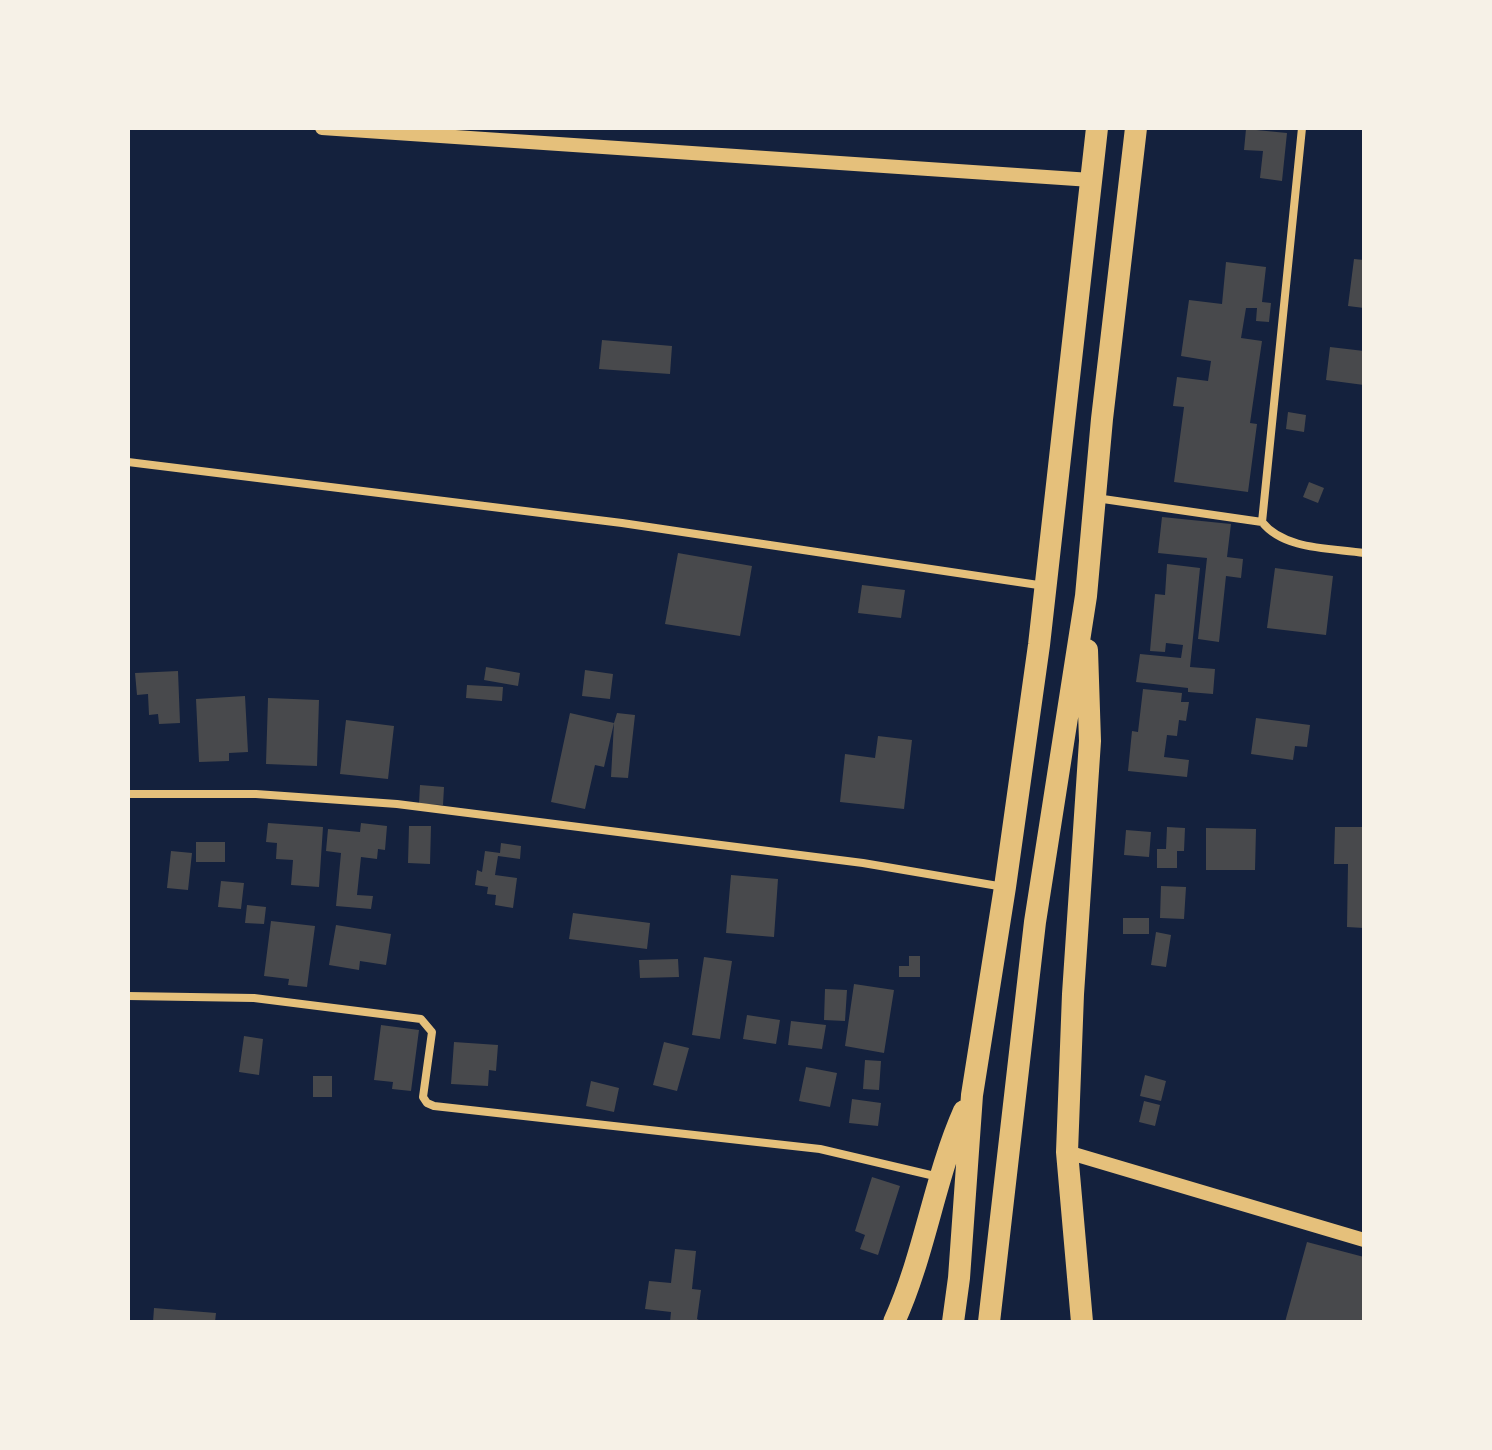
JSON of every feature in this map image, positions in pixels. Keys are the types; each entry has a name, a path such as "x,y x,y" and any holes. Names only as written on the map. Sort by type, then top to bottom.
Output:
{"highway":[{"path":"953,1322 972,1095 1005,887 1046,586 1097,128"},
{"path":"989,1322 1035,922 1086,596 1136,128"},
{"path":"1082,1322 1067,1152 1073,994 1090,741 1086,596"},
{"path":"894,1322 925,1236 940,1177 972,1095"}],"street":[{"path":"322,128 1091,180"},
{"path":"1262,522 1302,128"},
{"path":"128,462 622,523 1046,586"},
{"path":"1095,498 1262,522 1272,534 1290,541 1364,553"},
{"path":"128,794 256,794 397,804 863,863 1005,887"},
{"path":"128,996 254,998 421,1019 432,1032 423,1097 434,1106 820,1149 940,1177"},
{"path":"1067,1152 1364,1240"}],"building":[{"path":"1246,129 1287,133 1282,181 1260,178 1263,151 1244,150"},
{"path":"1354,259 1364,260 1364,308 1348,306"},
{"path":"1226,262 1266,267 1262,302 1271,303 1269,322 1256,321 1257,308 1246,308 1241,338 1262,341 1250,423 1257,424 1248,492 1174,482 1184,407 1173,406 1177,377 1208,381 1211,361 1181,356 1189,300 1222,304"},
{"path":"602,340 672,346 670,374 599,369"},
{"path":"1330,347 1364,351 1364,385 1326,380"},
{"path":"1288,412 1306,415 1304,432 1286,429"},
{"path":"1309,482 1324,488 1318,503 1303,497"},
{"path":"1162,517 1231,524 1227,557 1243,559 1241,578 1226,576 1219,642 1198,639 1207,558 1158,553"},
{"path":"678,553 752,566 740,636 665,624"},
{"path":"1167,564 1200,568 1190,667 1215,669 1213,694 1136,682 1140,654 1181,658 1183,645 1166,643 1165,652 1150,651 1155,594 1165,595"},
{"path":"1275,568 1333,576 1326,635 1267,628"},
{"path":"862,585 905,590 901,618 858,613"},
{"path":"486,667 520,673 518,686 484,680"},
{"path":"585,670 613,674 610,699 582,696"},
{"path":"178,671 180,723 159,724 158,714 149,715 148,694 137,695 135,673"},
{"path":"467,685 503,687 502,701 466,698"},
{"path":"1143,689 1182,693 1181,702 1189,702 1186,721 1179,720 1177,736 1167,735 1164,757 1189,760 1187,777 1128,771 1132,731 1138,732"},
{"path":"245,696 248,752 229,753 229,761 199,762 196,699"},
{"path":"268,698 319,700 317,766 266,764"},
{"path":"570,713 614,723 604,767 595,765 585,809 551,802"},
{"path":"617,713 635,715 628,778 611,777"},
{"path":"1256,718 1310,725 1307,747 1295,746 1293,760 1251,754"},
{"path":"346,720 394,726 388,779 340,774"},
{"path":"878,736 912,740 904,809 840,802 845,754 875,758"},
{"path":"420,785 444,787 443,805 419,804"},
{"path":"268,823 323,827 319,887 291,885 293,860 276,859 277,843 266,842"},
{"path":"361,823 387,826 385,850 378,849 377,859 361,857 357,895 373,896 371,909 336,906 341,853 326,851 328,829 360,832"},
{"path":"409,826 431,826 430,864 408,863"},
{"path":"1167,827 1185,828 1184,851 1177,851 1177,868 1157,868 1157,849 1166,849"},
{"path":"1335,827 1364,827 1364,928 1347,927 1348,864 1334,864"},
{"path":"1206,828 1256,829 1255,870 1206,870"},
{"path":"1126,830 1151,832 1149,857 1124,855"},
{"path":"196,842 225,842 225,862 196,862"},
{"path":"501,843 521,846 520,859 498,856 495,875 517,878 513,908 495,905 496,895 487,894 488,887 475,885 477,870 482,872 485,851 500,853"},
{"path":"171,851 192,853 188,890 167,888"},
{"path":"731,875 778,879 774,937 726,933"},
{"path":"221,881 244,883 241,909 218,907"},
{"path":"1161,886 1186,887 1184,919 1160,918"},
{"path":"247,905 266,907 264,924 245,923"},
{"path":"573,913 650,923 647,949 569,939"},
{"path":"1123,918 1149,918 1149,934 1123,934"},
{"path":"271,921 315,926 307,987 288,985 289,979 264,976"},
{"path":"336,925 391,934 386,965 360,961 359,970 329,965"},
{"path":"1156,932 1171,935 1166,967 1151,965"},
{"path":"909,956 920,956 920,977 899,977 899,966 909,966"},
{"path":"704,957 732,961 720,1039 692,1035"},
{"path":"678,959 679,977 640,978 639,960"},
{"path":"854,984 894,990 884,1053 845,1046"},
{"path":"825,989 847,990 845,1021 824,1020"},
{"path":"747,1015 780,1020 776,1044 743,1039"},
{"path":"791,1021 826,1025 822,1049 788,1045"},
{"path":"381,1025 419,1030 411,1091 392,1089 393,1082 374,1080"},
{"path":"244,1036 263,1039 259,1075 239,1072"},
{"path":"454,1042 498,1045 496,1071 489,1070 488,1086 451,1084"},
{"path":"664,1042 689,1048 677,1091 653,1085"},
{"path":"865,1060 881,1061 879,1090 863,1089"},
{"path":"806,1067 837,1073 830,1107 799,1101"},
{"path":"1145,1075 1166,1081 1161,1101 1140,1096"},
{"path":"313,1076 332,1076 332,1097 313,1097"},
{"path":"591,1081 619,1088 614,1112 586,1106"},
{"path":"852,1099 881,1103 878,1126 849,1123"},
{"path":"1144,1101 1160,1105 1155,1126 1139,1122"},
{"path":"872,1177 900,1186 878,1255 860,1249 865,1235 855,1231"},
{"path":"1307,1242 1364,1257 1364,1322 1285,1322"},
{"path":"675,1249 696,1251 692,1289 701,1290 697,1319 703,1322 670,1322 671,1312 645,1309 649,1281 671,1283"},
{"path":"154,1308 216,1313 215,1322 153,1322"}]}
